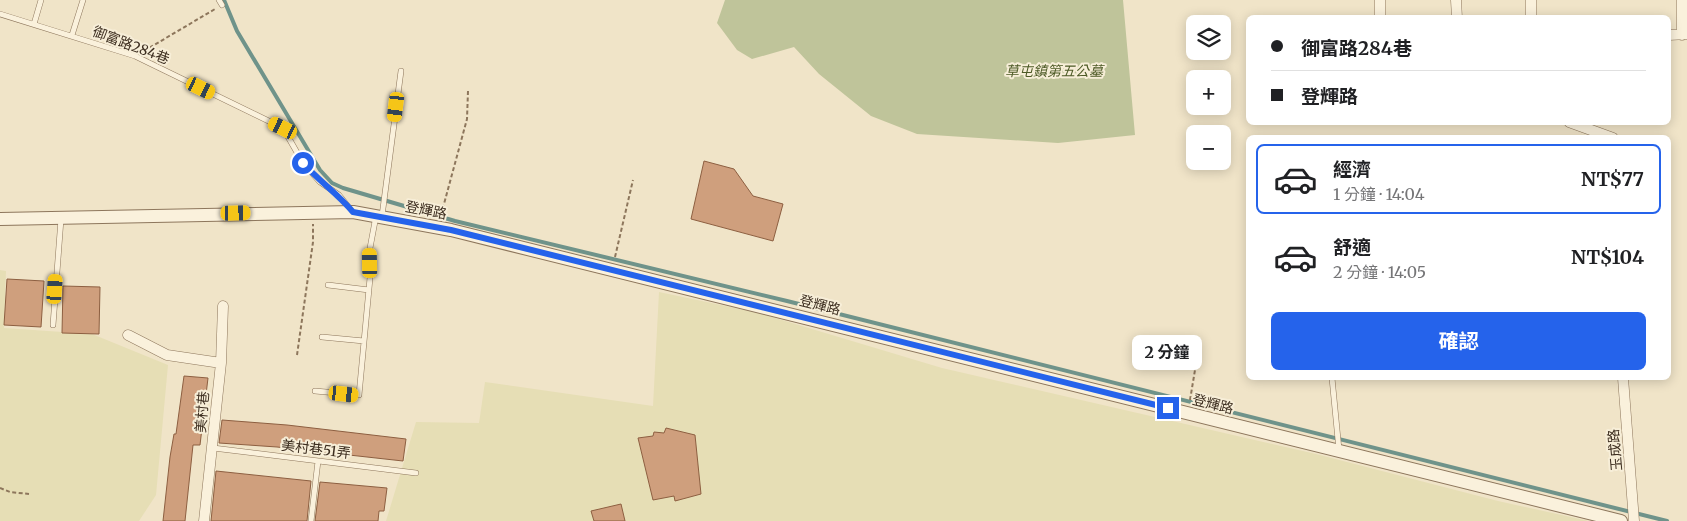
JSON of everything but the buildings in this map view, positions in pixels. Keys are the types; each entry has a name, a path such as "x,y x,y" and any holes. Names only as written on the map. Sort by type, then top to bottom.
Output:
{"street":[{"path":"1380,0 1380,15"},
{"path":"1456,0 1456,15"},
{"path":"1530,15 1531,0"},
{"path":"1671,35 1685,35 1682,0"},
{"path":"1577,125 1605,135"},
{"name":"登輝路","path":"0,219 313,212 353,212 379,216 438,227 612,269 1621,521"},
{"name":"美村巷","path":"204,521 221,363 223,306"},
{"path":"128,335 167,355 221,363"},
{"name":"玉成路","path":"1623,380 1634,521"}],"lane":[{"path":"34,24 41,0"},
{"path":"72,35 83,0"},
{"name":"御富路284巷","path":"0,14 135,56 283,128 303,163 320,182 339,195 353,212"},
{"path":"315,391 359,395 369,290 370,248 379,216 401,71"},
{"path":"53,325 61,218"},
{"path":"328,285 369,290"},
{"path":"322,337 364,341"},
{"path":"1332,380 1339,450"},
{"name":"美村巷51弄","path":"213,448 416,473"},
{"path":"312,521 318,461"}],"path":[{"path":"135,56 221,3"},
{"path":"438,227 467,119 468,91"},
{"path":"612,269 633,180"},
{"path":"297,355 313,242 313,212"},
{"path":"1187,412 1195,370"},
{"path":"0,488 10,492 29,494"}],"shaded area":[{"path":"0,270 6,271 4,328 92,334 168,365 156,495 139,521 0,521"},
{"path":"659,292 759,313 942,368 1316,454 1498,501 1589,521 386,521 416,422 479,423 485,382 653,406"}],"green space":[{"name":"草屯鎮第五公墓","path":"725,0 1123,0 1135,135 1058,143 917,134 871,116 819,74 794,47 752,59 737,50 717,23"}],"waterway":[{"path":"224,0 237,31 320,170 332,183 343,188 455,221 787,301 1667,521"}],"route":[{"path":"303,163 320,182 339,195 353,212 451,230 1168,408"}]}
